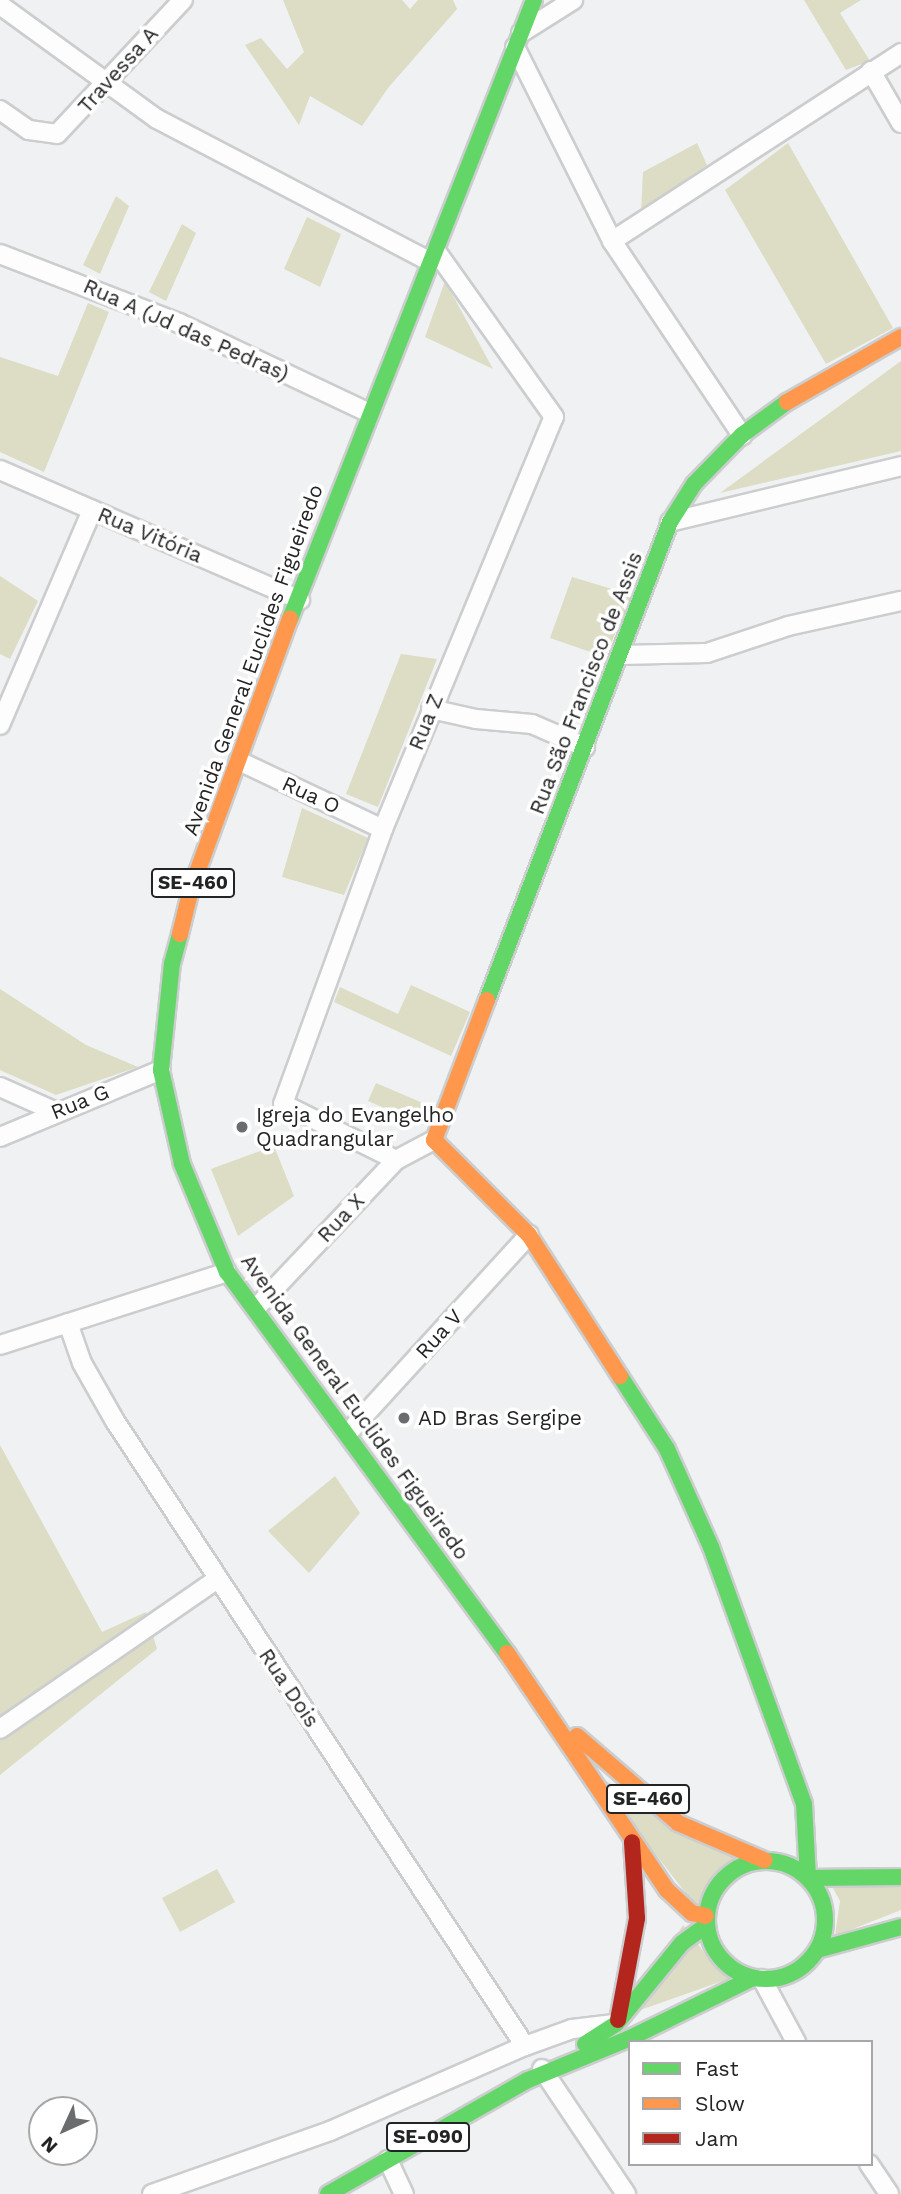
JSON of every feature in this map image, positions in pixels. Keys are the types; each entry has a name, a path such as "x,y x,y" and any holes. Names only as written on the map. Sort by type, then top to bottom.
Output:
{"main road":[{"name":"Avenida General Euclides Figueiredo","path":"534,0 369,413 179,929 161,1070 182,1164 227,1272 257,1307 349,1432 549,1710 631,1839 682,1906 707,1921"},
{"name":"Rua São Francisco de Assis","path":"434,1140 670,522 694,484 742,435 778,407 901,337"},
{"path":"434,1140 529,1235 643,1408 711,1547 804,1804 808,1878 825,1913 817,1950"},
{"name":"Avenida General Euclides Figueiredo","path":"549,1710 622,1778 678,1822 764,1860"},
{"path":"617,2022 637,1918 631,1839"},
{"path":"901,1877 808,1878 788,1865 764,1860 747,1863 725,1878 710,1899 707,1921 710,1940 727,1964 758,1978 794,1972 817,1950 901,1927"},
{"name":"SE-090","path":"328,2194 538,2075 617,2022 682,1942 707,1921"},
{"name":"SE-090","path":"538,2075 758,1978"}],"street":[{"name":"Travessa A","path":"0,110 29,130 50,135 65,128 183,0"},
{"path":"573,0 518,40 612,241 742,435"},
{"path":"0,5 103,85 274,184 433,257"},
{"path":"612,241 901,52"},
{"path":"871,71 901,123"},
{"name":"Rua A (Jd das Pedras)","path":"0,254 179,323 369,413"},
{"name":"Rua Z","path":"396,1160 283,1104 383,829 554,416 433,257"},
{"path":"670,522 901,466"},
{"name":"Rua Vitória","path":"0,470 300,600"},
{"path":"0,725 92,510"},
{"path":"620,656 708,653 788,626 901,601"},
{"path":"431,709 532,724 585,747"},
{"name":"Rua O","path":"239,761 383,829"},
{"name":"Rua G","path":"0,1136 54,1111 161,1070"},
{"path":"0,1087 54,1111"},
{"name":"Rua X","path":"257,1307 396,1160 434,1140"},
{"name":"Rua V","path":"349,1432 529,1235"},
{"path":"0,1345 227,1272"},
{"name":"Rua Dois","path":"68,1323 95,1388 216,1580 524,2046"},
{"path":"0,1730 216,1580"},
{"path":"758,1978 795,2040"},
{"path":"152,2194 330,2131 524,2046 572,2029 617,2022"},
{"path":"538,2075 626,2194"},
{"path":"388,2160 404,2194"},
{"path":"870,2166 889,2194"}],"green space":[{"path":"283,0 402,0 410,9 418,0 453,0 457,9 388,88 362,126 310,96 299,125 245,45 261,38 287,69 304,52"},
{"path":"804,0 861,0 840,13 870,61 846,70"},
{"path":"697,143 707,165 641,213 643,172"},
{"path":"788,143 893,328 826,364 725,190"},
{"path":"116,196 129,206 100,274 83,265"},
{"path":"307,217 341,234 320,287 284,269"},
{"path":"182,224 196,233 166,301 149,292"},
{"path":"445,281 493,369 425,337"},
{"path":"88,303 109,312 44,472 0,452 0,357 58,376"},
{"path":"901,361 901,451 720,493"},
{"path":"0,576 38,601 10,659 0,654"},
{"path":"572,577 632,595 605,657 550,638"},
{"path":"401,654 437,659 378,807 346,794"},
{"path":"302,808 368,838 344,895 282,877"},
{"path":"411,985 470,1012 451,1056 334,1002 340,987 398,1014"},
{"path":"0,989 86,1045 138,1067 56,1095 0,1070"},
{"path":"376,1083 432,1107 424,1125 368,1101"},
{"path":"274,1146 294,1196 238,1236 211,1169"},
{"path":"0,1445 102,1632 146,1612 157,1649 0,1775"},
{"path":"335,1476 360,1513 309,1573 268,1531"},
{"path":"593,1774 742,1856 713,1880 699,1910"},
{"path":"217,1869 235,1902 180,1932 162,1898"},
{"path":"828,1879 901,1879 901,1910 835,1936 840,1901"},
{"path":"683,1925 707,1956 731,1978 629,2014"}],"traffic: fast":[{"path":"290,619 534,0"},
{"path":"487,1000 670,522 694,484 742,435 787,402"},
{"path":"180,934 172,963 161,1070 182,1164 227,1272 507,1653"},
{"path":"620,1376 667,1449 711,1547 804,1804 808,1878"},
{"path":"766,1861 789,1866 808,1878 820,1897 825,1920 820,1943 808,1962 789,1974 766,1979 743,1974 724,1962 712,1943 707,1920 712,1897 724,1878 743,1866 766,1861"},
{"path":"808,1878 901,1877"},
{"path":"585,2044 616,2024 682,1943 707,1925"},
{"path":"817,1950 901,1927"},
{"path":"328,2194 528,2080 628,2039 753,1978"}],"traffic: slow":[{"path":"787,402 901,337"},
{"path":"180,934 191,889 290,619"},
{"path":"487,1000 434,1140 529,1235 620,1376"},
{"path":"507,1653 667,1890 692,1913 706,1916"},
{"path":"577,1736 678,1823 764,1860"}],"traffic: jam":[{"path":"618,2020 637,1918 632,1842"}],"place":[{"name":"Igreja do Evangelho Quadrangular","path":"242,1127"},
{"name":"AD Bras Sergipe","path":"404,1418"}]}
